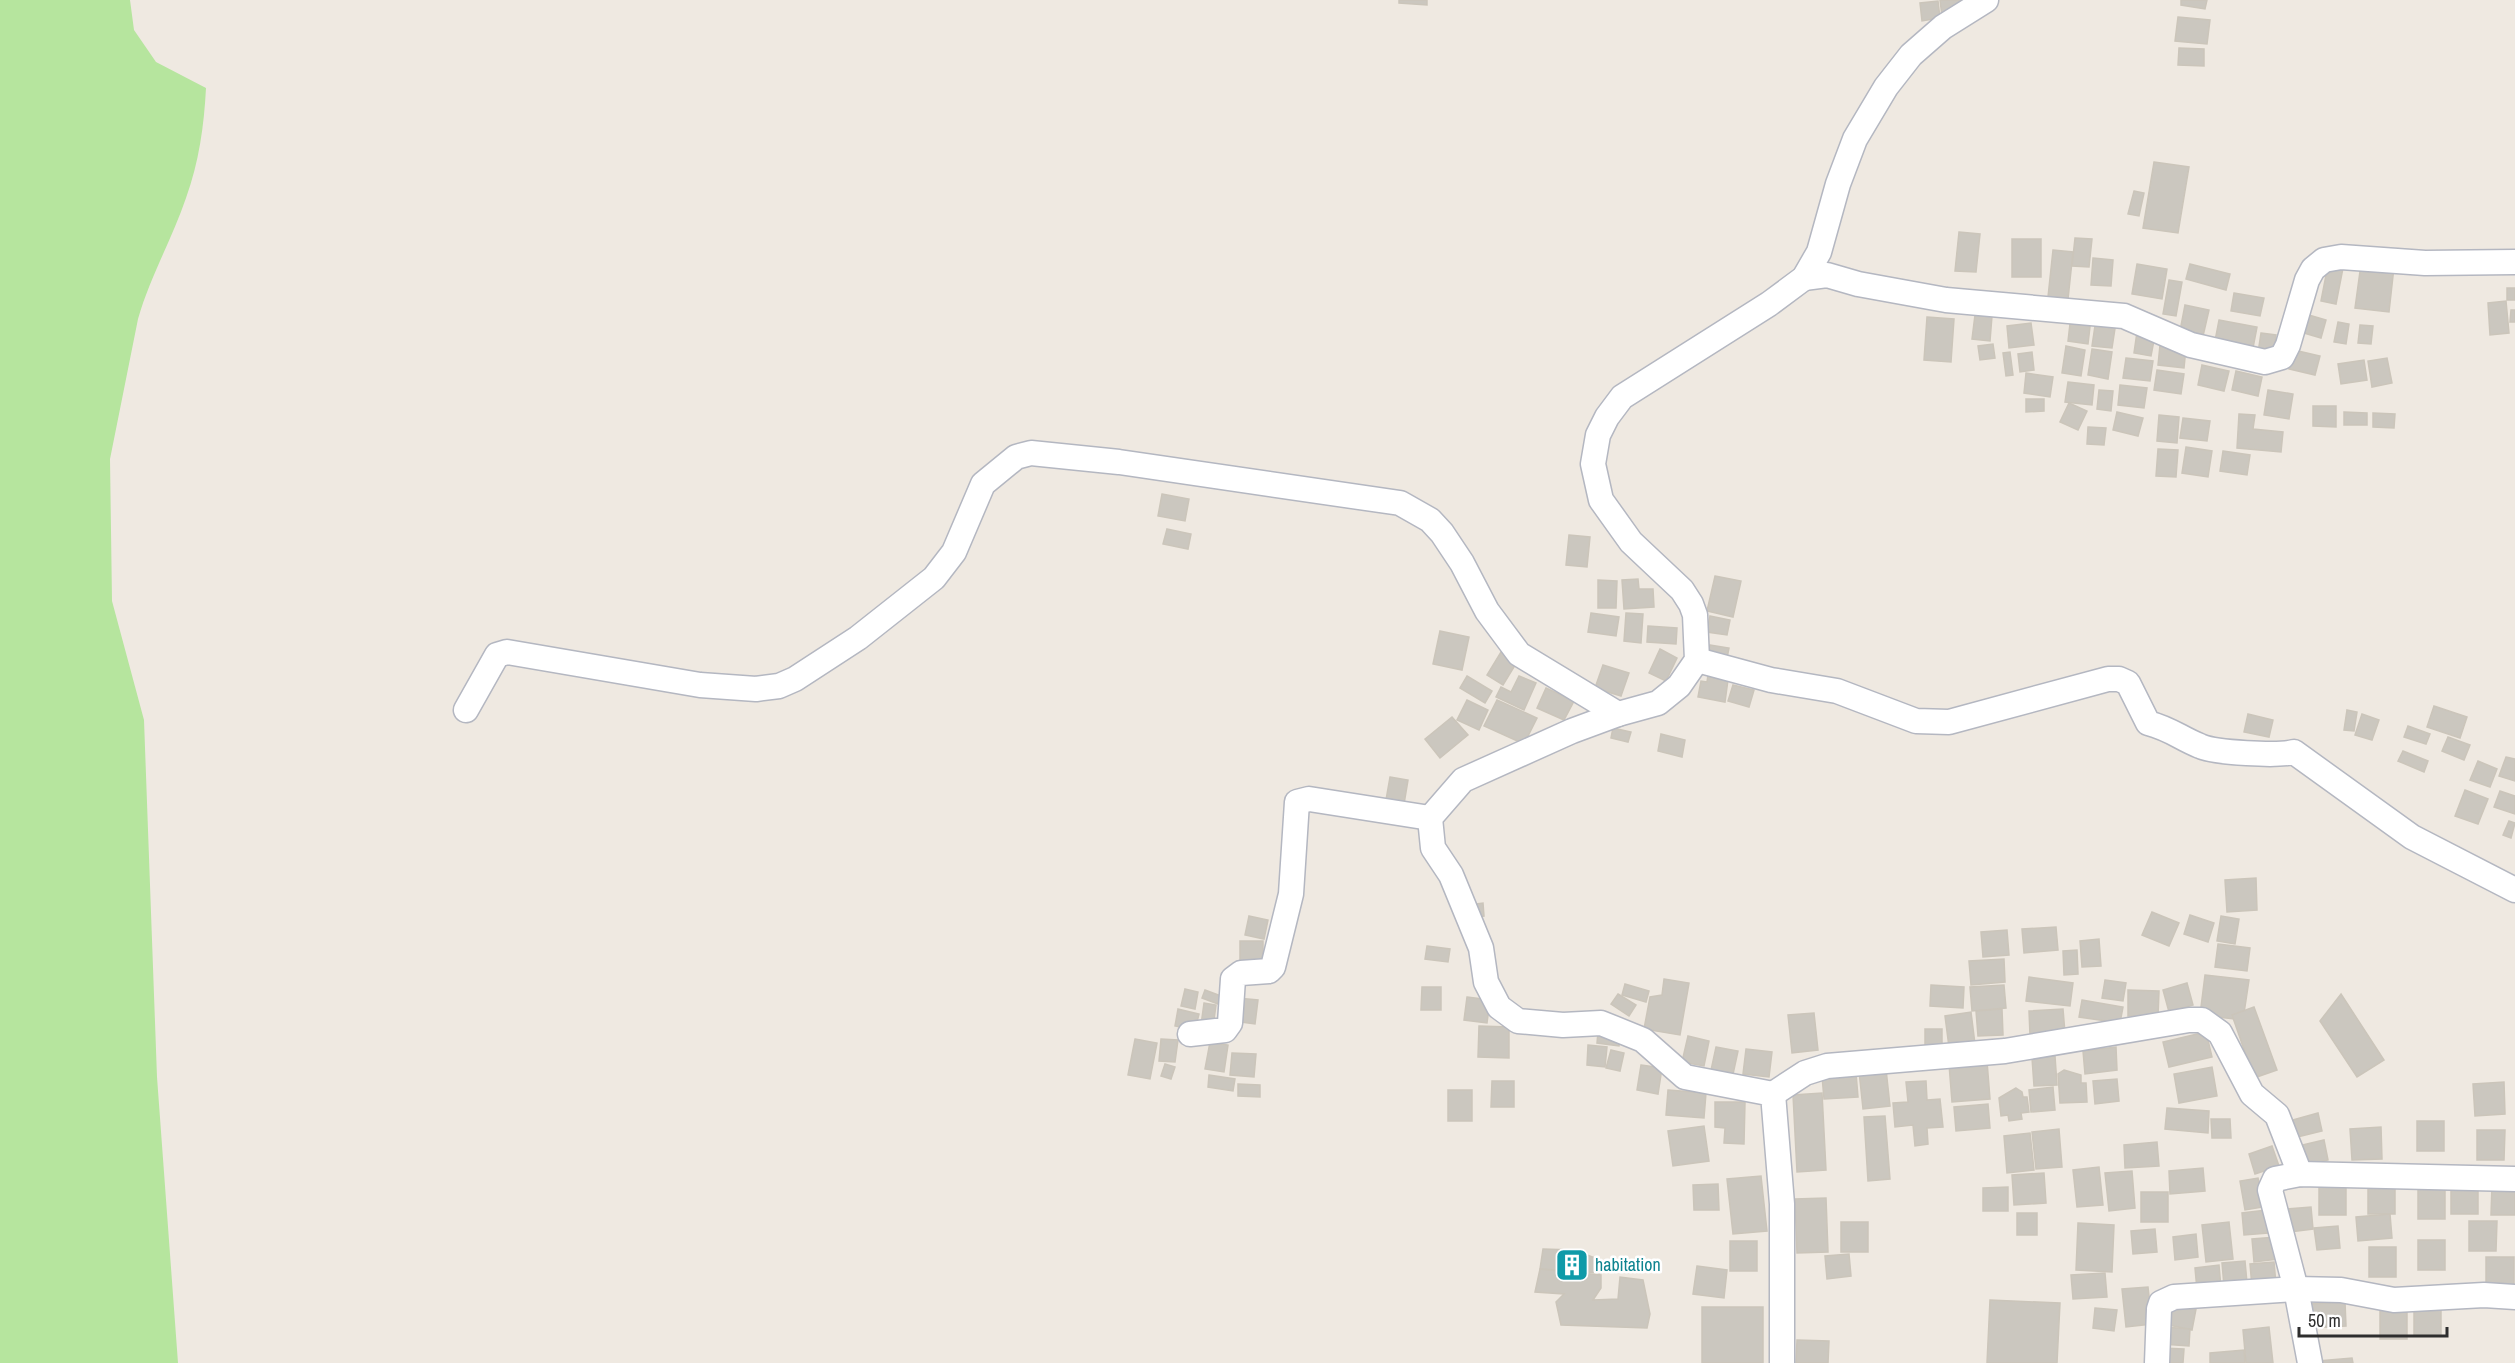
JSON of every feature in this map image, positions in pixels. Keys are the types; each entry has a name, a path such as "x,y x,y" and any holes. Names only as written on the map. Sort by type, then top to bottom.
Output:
{"street":[{"path":"1986,0 1943,27 1911,55 1886,87 1855,139 1838,184 1819,252 1804,278 1769,304 1622,397 1598,435 1593,464 1601,500 1631,542 1682,590 1691,604 1695,615 1697,660 1679,686 1658,703 1618,714 1572,731 1463,780 1430,818 1433,848 1451,875 1481,948 1486,982 1499,1007 1518,1021 1563,1025 1601,1023 1643,1040 1685,1077 1773,1094 1805,1073 1827,1066 1988,1053 2189,1020 2202,1020 2220,1033 2252,1094 2277,1115 2300,1174"},
{"path":"1804,278 1827,275 1858,284 1946,300 2124,316 2191,345 2265,362 2282,357 2288,345 2307,280 2313,269 2324,260 2341,257 2445,264 2515,262"},
{"path":"466,710 492,662 497,655 507,652 700,685 767,689 795,679 858,638 934,578 954,552 983,484 1016,457 1031,453 1119,462 1378,498 1414,509 1430,520 1442,533 1462,563 1487,610 1519,654 1618,714"},
{"path":"1697,660 1771,680 1837,691 1916,721 1934,723 1949,722 2119,679 2128,683 2148,723 2170,729 2201,747 2281,755 2294,752 2412,837 2515,890"},
{"path":"1190,1034 1226,1030 1230,1023 1233,979 1241,973 1265,972 1273,967 1291,894 1297,802 1309,799 1430,818"},
{"path":"1773,1094 1782,1204 1782,1363"},
{"path":"2310,1363 2296,1289 2270,1190 2275,1179 2300,1174 2515,1179"},
{"path":"2157,1363 2158,1309 2166,1300 2296,1289 2341,1290 2394,1300 2484,1295 2515,1297"}],"green space":[{"path":"0,0 130,0 134,30 156,62 206,88 198,157 191,184 138,319 110,459 112,601 144,720 157,1077 178,1363 0,1363"}],"building":[{"path":"1399,0 1427,0 1427,5 1399,3"},
{"path":"1940,0 1962,0 1964,13 1942,16"},
{"path":"2181,0 2207,0 2205,9 2181,5"},
{"path":"1938,1 1940,18 1922,21 1920,3"},
{"path":"2178,17 2210,20 2207,44 2175,41"},
{"path":"2179,48 2204,49 2204,66 2178,65"},
{"path":"2154,162 2189,167 2178,233 2143,228"},
{"path":"2134,191 2144,193 2139,216 2128,214"},
{"path":"1959,232 1980,234 1976,272 1955,271"},
{"path":"2075,238 2092,239 2089,267 2072,266"},
{"path":"2012,239 2041,239 2041,277 2012,277"},
{"path":"2053,250 2073,252 2068,299 2048,297"},
{"path":"2093,258 2113,260 2111,286 2091,285"},
{"path":"2137,264 2167,269 2162,299 2132,294"},
{"path":"2190,264 2230,274 2226,290 2186,279"},
{"path":"2361,264 2394,267 2389,312 2355,308"},
{"path":"2328,265 2343,268 2336,304 2321,301"},
{"path":"2169,280 2182,282 2176,316 2163,314"},
{"path":"2507,288 2515,288 2515,300 2507,300"},
{"path":"2234,293 2264,298 2260,316 2231,311"},
{"path":"2506,301 2509,333 2490,335 2488,303"},
{"path":"2185,305 2209,310 2203,336 2180,331"},
{"path":"2511,310 2515,310 2515,322 2510,322"},
{"path":"2302,313 2326,320 2321,338 2297,331"},
{"path":"1975,315 1992,316 1990,341 1972,339"},
{"path":"2071,315 2091,318 2088,344 2068,341"},
{"path":"1927,317 1954,319 1951,362 1924,360"},
{"path":"2096,319 2116,322 2112,348 2092,346"},
{"path":"2219,320 2257,327 2253,348 2215,341"},
{"path":"2338,322 2349,324 2346,344 2334,342"},
{"path":"2031,323 2034,345 2009,348 2007,326"},
{"path":"2360,325 2373,326 2371,344 2358,343"},
{"path":"2137,332 2155,335 2151,356 2134,353"},
{"path":"2261,333 2276,335 2273,355 2258,353"},
{"path":"1993,344 1995,358 1980,360 1978,346"},
{"path":"2160,345 2186,348 2184,368 2158,365"},
{"path":"2066,346 2085,350 2081,376 2062,373"},
{"path":"2092,349 2112,352 2108,379 2088,375"},
{"path":"2294,350 2320,356 2315,375 2289,369"},
{"path":"2010,352 2013,375 2006,376 2003,353"},
{"path":"2032,352 2034,370 2020,372 2018,354"},
{"path":"2126,358 2153,361 2150,381 2123,378"},
{"path":"2387,358 2392,383 2372,387 2368,361"},
{"path":"2364,360 2367,380 2341,384 2338,364"},
{"path":"2202,365 2229,371 2224,391 2198,385"},
{"path":"2157,370 2184,374 2181,394 2154,390"},
{"path":"2236,371 2262,377 2258,396 2232,390"},
{"path":"2026,373 2053,377 2050,397 2024,393"},
{"path":"2068,382 2094,385 2092,405 2065,402"},
{"path":"2120,385 2147,388 2144,408 2118,405"},
{"path":"2099,390 2113,391 2111,411 2097,409"},
{"path":"2268,390 2293,394 2289,419 2264,415"},
{"path":"2026,399 2044,399 2044,411 2026,412"},
{"path":"2069,403 2087,411 2078,430 2060,422"},
{"path":"2313,406 2336,406 2336,427 2313,426"},
{"path":"2117,412 2143,418 2138,436 2113,430"},
{"path":"2344,412 2367,413 2367,425 2344,425"},
{"path":"2373,413 2395,414 2394,428 2373,427"},
{"path":"2239,414 2255,415 2253,429 2283,432 2281,452 2237,448"},
{"path":"2159,415 2179,417 2177,443 2157,441"},
{"path":"2183,418 2210,421 2207,441 2180,438"},
{"path":"2088,427 2106,428 2104,445 2087,444"},
{"path":"2186,447 2212,451 2208,477 2182,473"},
{"path":"2158,449 2178,450 2176,477 2156,476"},
{"path":"2223,451 2250,455 2247,475 2220,471"},
{"path":"1162,494 1189,499 1185,521 1158,516"},
{"path":"1167,529 1191,534 1188,549 1163,544"},
{"path":"1569,535 1590,537 1587,567 1566,565"},
{"path":"1715,576 1741,581 1733,617 1707,611"},
{"path":"1638,579 1639,589 1653,589 1654,607 1624,609 1622,580"},
{"path":"1598,580 1617,581 1616,608 1598,608"},
{"path":"1591,613 1619,617 1616,636 1588,632"},
{"path":"1626,613 1643,614 1641,643 1624,641"},
{"path":"1710,616 1730,620 1727,635 1707,632"},
{"path":"1648,626 1677,628 1676,644 1647,642"},
{"path":"1440,631 1469,637 1462,670 1433,664"},
{"path":"1710,645 1729,648 1726,663 1708,660"},
{"path":"1660,649 1677,658 1666,681 1649,673"},
{"path":"1501,652 1517,662 1503,685 1487,675"},
{"path":"1603,665 1629,673 1621,696 1595,688"},
{"path":"1709,668 1729,672 1725,702 1698,697 1701,681 1707,682"},
{"path":"1467,676 1492,691 1485,703 1460,688"},
{"path":"1519,676 1536,683 1524,710 1496,697 1501,687 1511,692"},
{"path":"1733,685 1754,690 1749,707 1728,701"},
{"path":"1546,688 1574,701 1564,720 1537,708"},
{"path":"1467,700 1488,710 1479,730 1457,720"},
{"path":"1497,700 1537,718 1524,744 1484,726"},
{"path":"2434,706 2467,717 2460,738 2427,727"},
{"path":"2347,710 2357,712 2354,731 2344,730"},
{"path":"2248,714 2273,720 2269,737 2244,732"},
{"path":"2362,714 2379,720 2372,740 2355,735"},
{"path":"1452,717 1468,735 1440,758 1425,739"},
{"path":"2408,726 2430,734 2426,744 2404,737"},
{"path":"1613,728 1631,732 1628,742 1611,738"},
{"path":"1661,734 1685,740 1682,757 1658,751"},
{"path":"2448,737 2470,745 2464,760 2442,751"},
{"path":"2403,751 2428,761 2424,772 2398,761"},
{"path":"2506,757 2515,759 2515,781 2499,776"},
{"path":"2478,761 2497,769 2490,787 2470,780"},
{"path":"1390,777 1408,780 1404,804 1386,800"},
{"path":"2465,790 2488,799 2478,824 2455,816"},
{"path":"2500,791 2515,796 2515,814 2494,807"},
{"path":"2509,821 2515,823 2511,838 2503,835"},
{"path":"2256,878 2257,910 2227,912 2225,880"},
{"path":"1483,903 1484,916 1470,918 1469,905"},
{"path":"2152,912 2179,923 2169,946 2142,935"},
{"path":"2190,915 2214,923 2208,942 2184,934"},
{"path":"1249,916 1268,920 1264,939 1245,935"},
{"path":"2221,916 2239,919 2235,944 2217,941"},
{"path":"2056,927 2058,950 2024,953 2022,929"},
{"path":"2007,930 2009,955 1983,957 1981,932"},
{"path":"2099,939 2101,966 2082,967 2080,941"},
{"path":"1240,941 1263,941 1263,964 1240,964"},
{"path":"2218,944 2250,948 2247,971 2215,967"},
{"path":"1427,946 1450,949 1448,962 1425,959"},
{"path":"2077,950 2078,974 2064,975 2063,951"},
{"path":"2004,959 2005,982 1971,985 1969,961"},
{"path":"2205,975 2249,980 2243,1020 2200,1015"},
{"path":"2029,977 2073,983 2070,1006 2026,1001"},
{"path":"1664,979 1689,983 1680,1035 1644,1029 1650,997 1662,995"},
{"path":"2105,980 2126,983 2123,1001 2102,998"},
{"path":"2187,983 2193,1005 2169,1012 2163,990"},
{"path":"1625,984 1649,991 1646,1002 1622,995"},
{"path":"1931,985 1964,987 1963,1008 1930,1006"},
{"path":"2004,985 2006,1008 1972,1011 1970,987"},
{"path":"1422,987 1441,987 1441,1010 1421,1010"},
{"path":"1185,989 1198,992 1195,1009 1181,1006"},
{"path":"1205,990 1221,996 1218,1004 1202,998"},
{"path":"2128,990 2159,991 2158,1016 2128,1016"},
{"path":"1618,994 1636,1005 1629,1016 1611,1004"},
{"path":"2341,994 2384,1060 2357,1077 2320,1021"},
{"path":"1467,997 1490,1000 1487,1023 1464,1020"},
{"path":"1237,998 1258,1000 1255,1024 1234,1021"},
{"path":"2082,1000 2123,1007 2120,1023 2079,1017"},
{"path":"1204,1003 1216,1005 1213,1027 1201,1025"},
{"path":"2254,1007 2277,1070 2254,1078 2232,1015"},
{"path":"1178,1009 1199,1014 1195,1030 1175,1026"},
{"path":"2002,1009 2003,1035 1978,1036 1976,1011"},
{"path":"2063,1009 2065,1033 2030,1035 2029,1011"},
{"path":"1971,1012 1975,1044 1949,1047 1945,1016"},
{"path":"1814,1013 1818,1050 1792,1053 1788,1015"},
{"path":"1479,1026 1509,1027 1509,1058 1478,1057"},
{"path":"1925,1029 1942,1029 1942,1050 1925,1051"},
{"path":"1598,1032 1621,1035 1619,1046 1597,1043"},
{"path":"2206,1032 2212,1057 2169,1067 2163,1042"},
{"path":"1688,1036 1709,1041 1704,1066 1682,1062"},
{"path":"1135,1039 1157,1043 1150,1079 1128,1075"},
{"path":"1161,1039 1178,1040 1175,1062 1159,1061"},
{"path":"1210,1042 1228,1045 1224,1072 1205,1069"},
{"path":"1588,1045 1607,1047 1605,1067 1587,1065"},
{"path":"1716,1047 1738,1051 1732,1079 1710,1075"},
{"path":"2116,1047 2117,1070 2085,1074 2083,1051"},
{"path":"1746,1049 1772,1052 1769,1077 1743,1074"},
{"path":"1611,1050 1624,1053 1620,1071 1606,1068"},
{"path":"1232,1053 1256,1054 1254,1077 1230,1075"},
{"path":"2055,1056 2057,1085 2034,1086 2032,1058"},
{"path":"1987,1061 1990,1099 1952,1102 1949,1064"},
{"path":"1165,1064 1175,1067 1171,1079 1161,1076"},
{"path":"1641,1065 1662,1068 1658,1094 1637,1090"},
{"path":"2212,1067 2217,1096 2179,1103 2174,1074"},
{"path":"1886,1069 1890,1106 1863,1109 1859,1071"},
{"path":"2064,1070 2081,1075 2081,1083 2086,1083 2087,1102 2060,1103 2058,1074"},
{"path":"1856,1073 1858,1097 1824,1099 1822,1076"},
{"path":"1209,1075 1235,1079 1233,1091 1208,1087"},
{"path":"2117,1079 2119,1101 2095,1104 2093,1081"},
{"path":"1492,1081 1514,1081 1514,1107 1491,1107"},
{"path":"1926,1081 1927,1100 1940,1099 1943,1127 1927,1128 1928,1144 1915,1146 1913,1125 1895,1127 1893,1103 1908,1102 1906,1082"},
{"path":"2504,1082 2505,1114 2475,1116 2473,1084"},
{"path":"1238,1084 1260,1085 1260,1097 1238,1096"},
{"path":"2053,1087 2055,1110 2031,1112 2029,1090"},
{"path":"2016,1088 2022,1092 2023,1097 2027,1097 2029,1112 2021,1113 2022,1119 2009,1121 2008,1115 2001,1116 1999,1098"},
{"path":"1448,1090 1472,1090 1472,1121 1448,1121"},
{"path":"1668,1090 1706,1093 1704,1118 1666,1115"},
{"path":"1822,1093 1826,1170 1797,1172 1793,1095"},
{"path":"1715,1102 1745,1102 1744,1144 1724,1143 1725,1128 1715,1127"},
{"path":"1988,1104 1990,1128 1956,1131 1954,1107"},
{"path":"2167,1108 2209,1111 2208,1133 2165,1129"},
{"path":"2318,1113 2322,1131 2293,1138 2289,1121"},
{"path":"1885,1116 1890,1179 1868,1181 1864,1117"},
{"path":"2211,1119 2230,1119 2231,1138 2212,1138"},
{"path":"2417,1121 2444,1121 2444,1151 2417,1151"},
{"path":"1704,1126 1709,1161 1673,1166 1668,1131"},
{"path":"2381,1127 2382,1159 2352,1160 2350,1129"},
{"path":"2059,1129 2062,1167 2036,1169 2032,1132"},
{"path":"2477,1130 2505,1130 2504,1160 2477,1160"},
{"path":"2030,1133 2034,1170 2007,1173 2004,1136"},
{"path":"2324,1140 2328,1160 2303,1166 2298,1146"},
{"path":"2157,1142 2159,1166 2125,1168 2124,1145"},
{"path":"2272,1146 2279,1166 2255,1174 2249,1154"},
{"path":"2099,1167 2103,1205 2077,1207 2073,1170"},
{"path":"2203,1168 2205,1191 2170,1194 2169,1171"},
{"path":"2132,1171 2135,1208 2109,1211 2105,1173"},
{"path":"2044,1173 2046,1203 2014,1205 2012,1175"},
{"path":"1761,1176 1767,1231 1733,1234 1727,1179"},
{"path":"2258,1178 2263,1207 2245,1210 2240,1181"},
{"path":"1718,1184 1719,1210 1694,1210 1693,1185"},
{"path":"2368,1184 2395,1184 2395,1214 2368,1214"},
{"path":"2451,1184 2478,1184 2478,1214 2451,1214"},
{"path":"2319,1185 2346,1185 2346,1215 2319,1215"},
{"path":"2492,1185 2515,1185 2515,1215 2491,1215"},
{"path":"2008,1187 2008,1211 1983,1211 1983,1188"},
{"path":"2418,1189 2445,1189 2445,1219 2418,1219"},
{"path":"2141,1192 2168,1192 2168,1222 2141,1222"},
{"path":"1826,1198 1828,1252 1797,1253 1795,1199"},
{"path":"2311,1207 2313,1229 2290,1232 2287,1209"},
{"path":"2266,1210 2268,1233 2244,1235 2242,1213"},
{"path":"2017,1213 2037,1213 2037,1235 2017,1235"},
{"path":"2390,1214 2392,1238 2358,1241 2356,1217"},
{"path":"2469,1221 2497,1221 2496,1251 2469,1251"},
{"path":"1841,1222 1868,1222 1868,1252 1841,1252"},
{"path":"2229,1222 2233,1259 2206,1262 2202,1225"},
{"path":"2078,1223 2114,1225 2112,1272 2076,1270"},
{"path":"2338,1226 2340,1248 2317,1250 2314,1228"},
{"path":"2155,1229 2157,1252 2133,1254 2131,1231"},
{"path":"2196,1234 2198,1257 2175,1260 2173,1237"},
{"path":"2276,1237 2278,1259 2254,1262 2252,1239"},
{"path":"2418,1240 2445,1240 2445,1270 2418,1270"},
{"path":"1730,1241 1757,1241 1757,1271 1730,1271"},
{"path":"2369,1247 2396,1247 2396,1277 2369,1277"},
{"name":"habitation","path":"1543,1249 1574,1250 1603,1261 1601,1273 1540,1269"},
{"path":"1849,1254 1851,1276 1827,1279 1825,1256"},
{"path":"2486,1257 2514,1257 2514,1287 2486,1287"},
{"path":"2245,1261 2247,1283 2224,1286 2222,1263"},
{"path":"2274,1262 2276,1284 2252,1287 2250,1264"},
{"path":"2219,1265 2221,1288 2197,1290 2195,1268"},
{"path":"1697,1266 1727,1270 1724,1298 1693,1294"},
{"path":"1540,1269 1601,1275 1601,1288 1593,1300 1618,1299 1620,1277 1643,1280 1650,1314 1647,1328 1561,1325 1556,1302 1564,1294 1535,1292"},
{"path":"2105,1273 2107,1297 2073,1299 2071,1275"},
{"path":"2148,1287 2152,1324 2126,1327 2122,1289"},
{"path":"1990,1300 2060,1303 2057,1363 1987,1363"},
{"path":"2345,1302 2346,1326 2312,1328 2310,1304"},
{"path":"2168,1304 2196,1309 2192,1330 2164,1324"},
{"path":"2414,1306 2441,1306 2441,1336 2414,1335"},
{"path":"1702,1307 1763,1307 1763,1363 1702,1363"},
{"path":"2095,1308 2117,1310 2114,1331 2093,1328"},
{"path":"2380,1309 2407,1309 2407,1339 2380,1339"},
{"path":"2164,1327 2190,1329 2189,1346 2162,1344"},
{"path":"2269,1327 2273,1363 2246,1363 2243,1330"},
{"path":"1797,1340 1829,1341 1828,1363 1796,1363"},
{"path":"2161,1348 2184,1349 2183,1363 2161,1363"},
{"path":"2244,1350 2245,1363 2210,1363 2210,1353"},
{"path":"2352,1358 2353,1363 2318,1363 2318,1361"}],"place":[{"name":"habitation","path":"1572,1265"}]}
